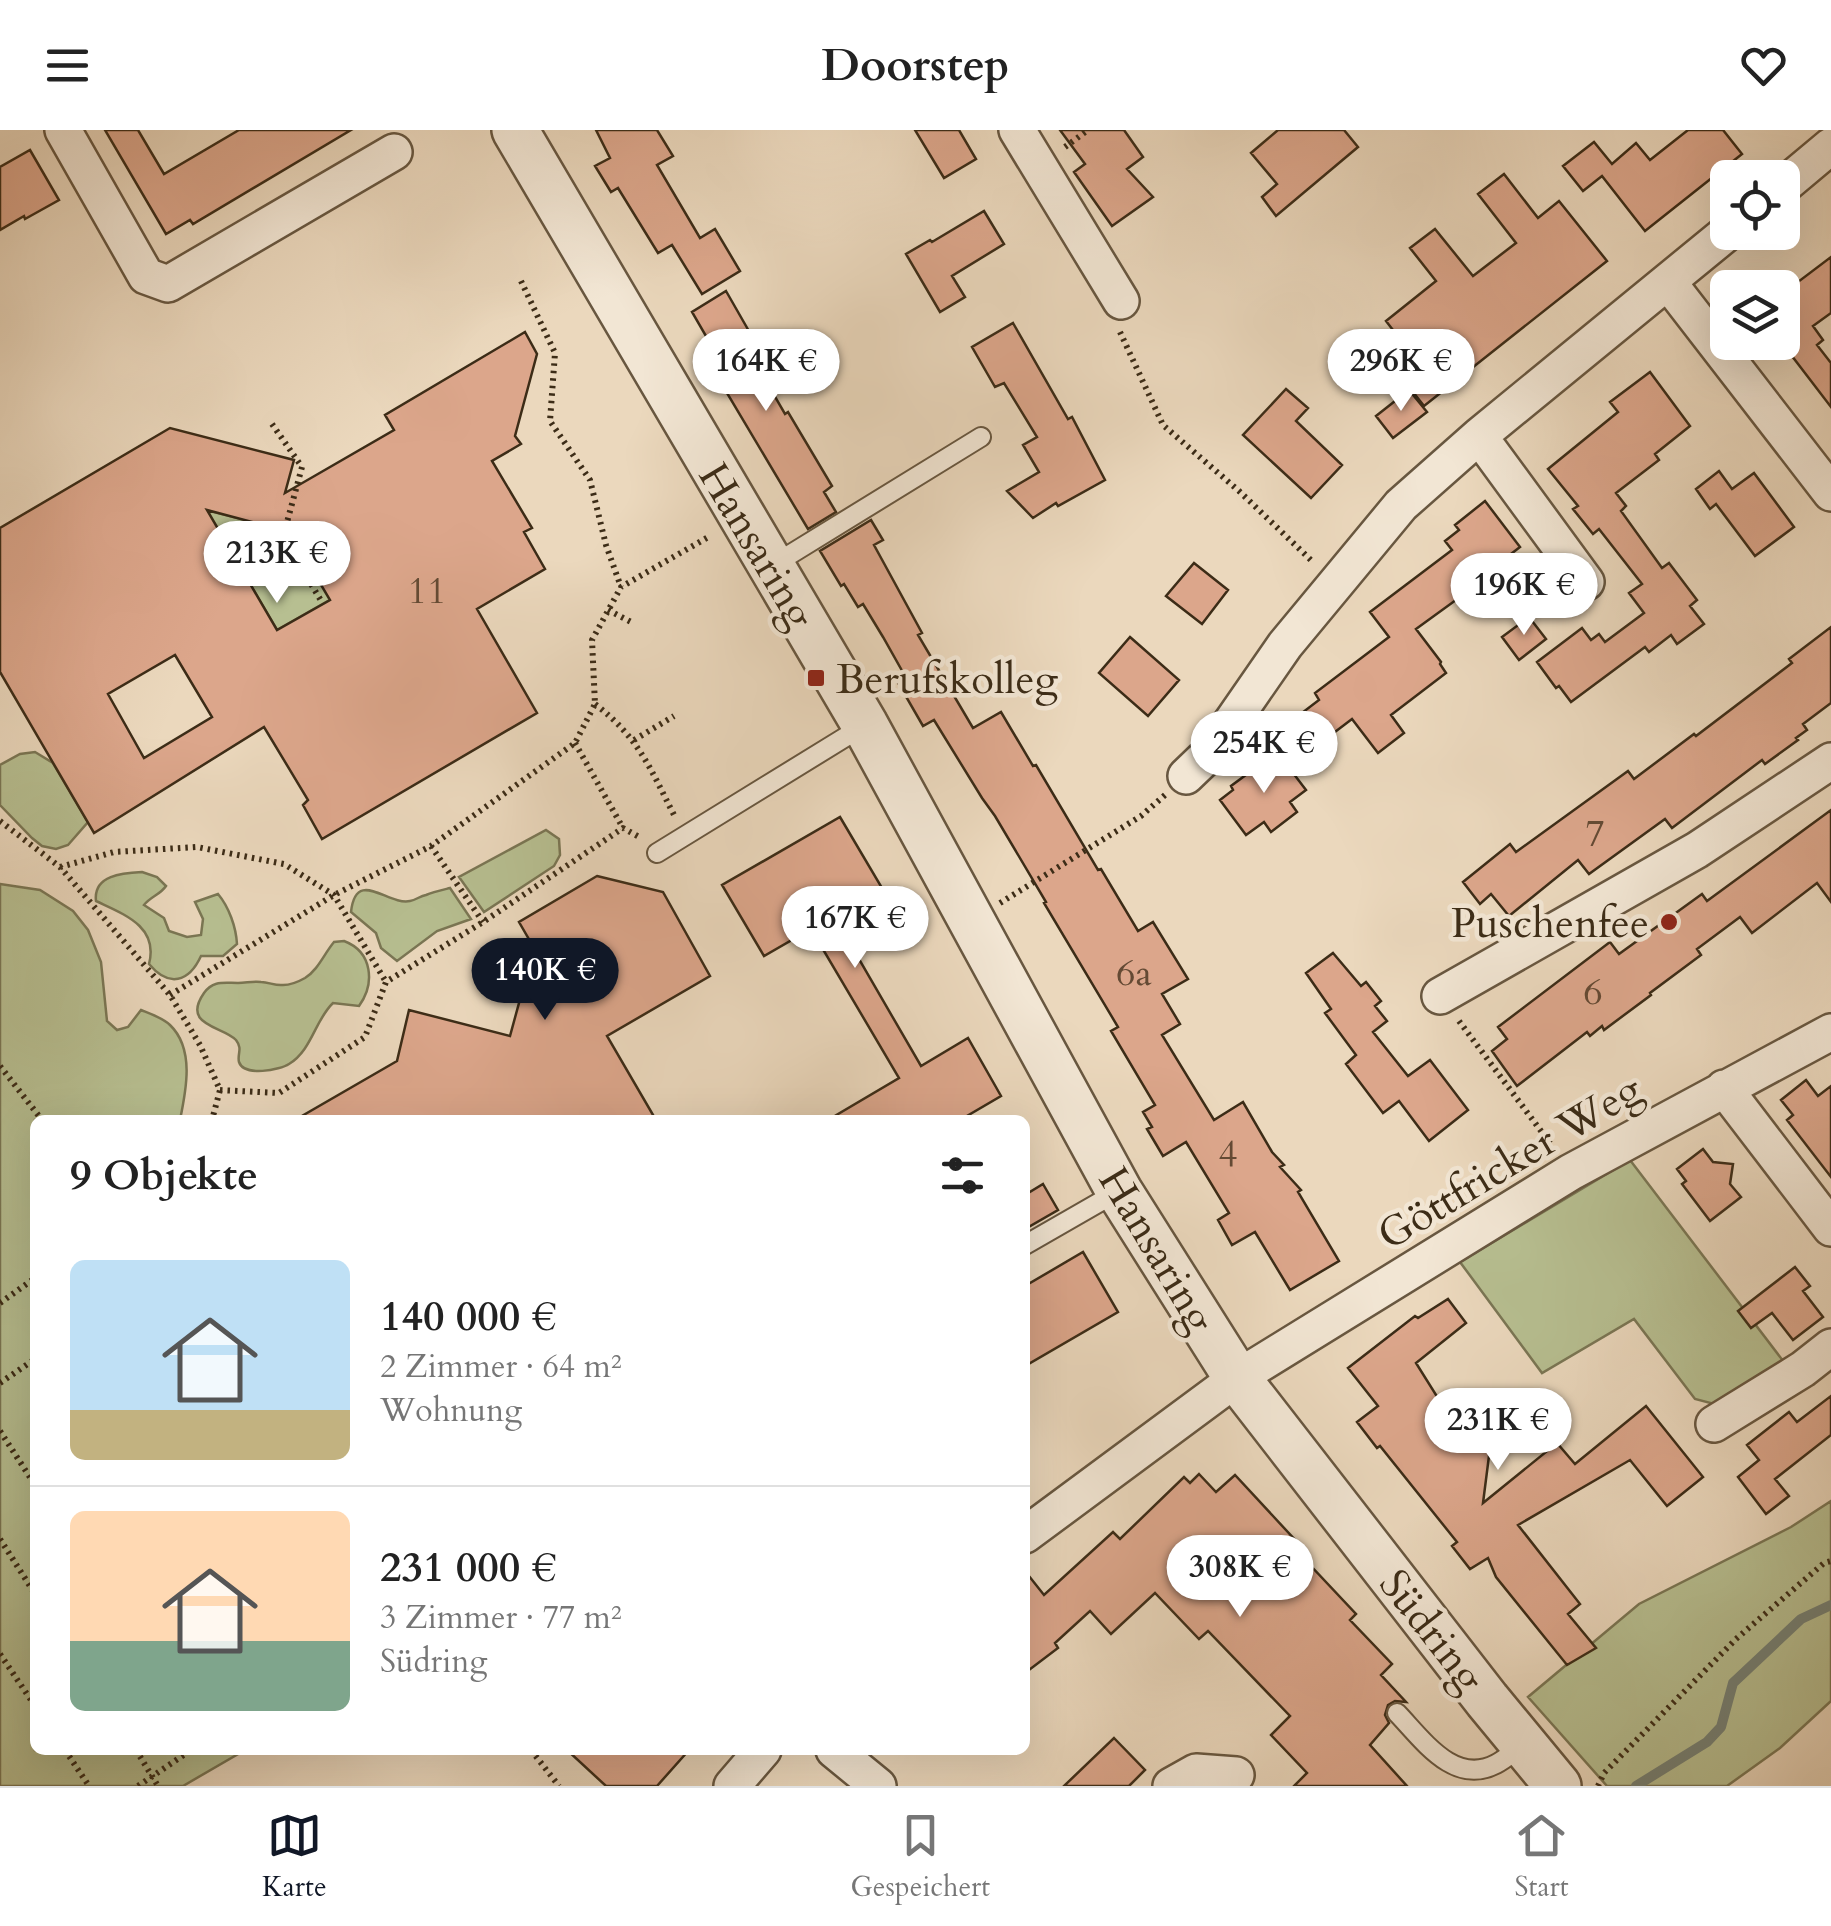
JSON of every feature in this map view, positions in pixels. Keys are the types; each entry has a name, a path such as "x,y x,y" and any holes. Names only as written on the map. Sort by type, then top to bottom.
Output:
{"street":[{"path":"63,130 146,276 168,284 394,152"},
{"name":"Hansaring","path":"514,130 865,726 1120,1191 1237,1378"},
{"path":"1017,130 1121,300"},
{"path":"1800,172 1831,146"},
{"path":"1186,776 1211,752 1285,645 1401,505 1710,247"},
{"path":"1668,282 1831,493"},
{"path":"1480,436 1586,582"},
{"path":"1440,996 1697,850 1831,760"},
{"name":"Göttfricker Weg","path":"1030,1530 1237,1378 1571,1172 1831,1032"},
{"path":"1724,1088 1831,1228"},
{"path":"1714,1424 1831,1348"},
{"name":"Südring","path":"1237,1378 1558,1786"},
{"path":"732,1786 759,1755"},
{"path":"840,1755 878,1786"},
{"path":"1172,1786 1196,1772 1236,1774"}],"lane":[{"path":"771,566 981,437"},
{"path":"658,853 865,726"},
{"path":"1030,1242 1120,1191"},
{"path":"1397,1713 1446,1764 1472,1771 1493,1766 1524,1745"}],"path":[{"path":"521,281 556,353 550,421 590,480 620,588"},
{"path":"1121,300 1119,331 1163,425 1336,584"},
{"path":"272,424 302,467 283,537 323,604"},
{"path":"170,995 334,895 431,846 575,744 595,704 592,640 620,588 742,518"},
{"path":"608,610 633,623"},
{"path":"595,704 634,740 685,836"},
{"path":"634,740 674,716"},
{"path":"575,744 622,828 658,853"},
{"path":"973,920 1140,816 1186,776"},
{"path":"0,820 60,867 170,995 200,1045 220,1090 213,1115"},
{"path":"220,1090 279,1094 365,1037 386,982 622,828"},
{"path":"60,867 114,852 196,846 284,864 334,895 386,982"},
{"path":"431,846 482,922"},
{"path":"1440,996 1571,1172"},
{"path":"0,1066 38,1115"},
{"path":"0,1304 30,1282"},
{"path":"0,1383 30,1362"},
{"path":"0,1431 30,1477"},
{"path":"0,1539 30,1586"},
{"path":"1598,1786 1604,1773 1736,1639 1831,1562"},
{"path":"0,1654 30,1699"},
{"path":"67,1755 89,1786"},
{"path":"139,1755 158,1786"},
{"path":"138,1786 184,1755"},
{"path":"535,1755 559,1786"}],"green space":[{"path":"182,504 289,531 311,567 382,570 277,630 217,528"},
{"path":"35,752 53,763 88,822 68,845 56,849 42,846 0,805 0,765 20,754"},
{"path":"546,830 559,839 560,855 554,866 484,912 459,877"},
{"path":"142,872 157,877 166,886 144,905 164,918 169,931 187,937 201,935 203,919 195,902 218,894 231,918 237,944 223,956 201,956 191,972 178,979 156,972 149,964 151,951 144,931 96,901 96,892 104,881"},
{"path":"0,884 40,890 73,911 88,930 101,962 107,1021 117,1030 128,1027 141,1010 157,1016 178,1035 186,1058 181,1115 30,1115 30,1755 236,1755 183,1786 0,1786"},
{"path":"450,888 471,919 437,931 397,961 381,948 376,933 351,912 354,899 366,890 410,901"},
{"path":"334,942 354,946 366,961 369,979 364,997 359,1006 333,1003 303,1051 289,1064 271,1070 242,1067 236,1040 207,1024 197,1012 204,993 215,984 294,983 314,971"},
{"path":"1630,1160 1787,1366 1718,1405 1695,1399 1634,1319 1542,1373 1460,1262"},
{"path":"1831,1501 1831,1701 1780,1748 1727,1786 1607,1786 1528,1697 1639,1604 1791,1527"}],"building":[{"path":"105,130 138,130 164,174 239,130 351,130 193,224 190,220 166,234"},
{"path":"596,130 657,130 673,156 657,165 700,238 715,229 740,271 702,294 672,245 658,253 618,188 611,192 595,166 610,158"},
{"path":"915,130 959,130 976,159 944,178"},
{"path":"1060,130 1124,130 1143,157 1127,169 1153,197 1112,226 1074,172 1085,164"},
{"path":"1278,130 1344,130 1358,147 1276,216 1262,197 1277,184 1251,153"},
{"path":"1688,130 1723,130 1742,154 1734,160 1710,160 1710,179 1645,231 1602,176 1583,191 1563,166 1594,142 1612,164 1636,143 1650,160"},
{"path":"30,150 59,200 0,230 0,167"},
{"path":"1504,174 1538,218 1559,201 1607,261 1424,406 1388,360 1406,347 1386,321 1436,281 1410,248 1435,229 1473,276 1516,243 1478,194"},
{"path":"984,211 1004,244 952,276 965,297 940,312 906,254"},
{"path":"1831,257 1831,313 1813,326 1823,340 1817,345 1831,363 1831,407 1795,360 1800,360 1800,280"},
{"path":"726,291 750,333 741,338 832,486 824,492 836,512 808,529 724,388 740,379 714,350 692,312"},
{"path":"1013,323 1068,419 1072,417 1105,480 1033,518 1007,491 1039,472 1023,445 1037,437 1004,383 995,387 972,347"},
{"path":"525,332 537,354 515,436 521,444 492,461 532,528 524,532 545,569 477,609 537,713 322,839 303,805 308,800 264,727 94,833 0,672 0,528 170,428 294,460 285,493 394,430 385,415","holes":["207,510 290,532 330,600 277,630","175,655 212,717 144,758 108,694"]},
{"path":"1650,372 1690,426 1655,454 1659,460 1616,493 1626,506 1621,511 1662,568 1669,563 1697,600 1690,606 1704,624 1677,644 1671,635 1649,652 1645,647 1571,702 1537,662 1582,628 1591,640 1599,634 1605,642 1644,613 1629,593 1642,584 1599,529 1593,534 1573,509 1578,506 1548,469 1618,412 1610,402"},
{"path":"1286,389 1308,408 1296,421 1342,465 1311,498 1243,435"},
{"path":"1409,390 1427,412 1393,438 1376,416"},
{"path":"1719,471 1732,489 1754,473 1794,527 1755,556 1716,504 1710,509 1696,489"},
{"path":"1485,501 1520,547 1476,581 1478,584 1416,629 1446,673 1391,715 1404,733 1378,753 1352,719 1302,757 1281,729 1319,700 1315,693 1389,637 1370,612 1452,550 1445,541 1459,530 1455,525"},
{"path":"871,520 883,540 874,545 922,633 918,635 973,728 1001,712 1138,931 1153,922 1188,979 1162,994 1180,1024 1162,1035 1214,1120 1243,1102 1284,1165 1280,1167 1301,1190 1298,1192 1339,1261 1290,1290 1255,1232 1232,1245 1218,1220 1229,1213 1186,1142 1163,1156 1147,1129 1152,1127 1143,1112 1155,1105 1111,1031 1118,1027 934,720 923,726 897,681 905,676 863,604 858,607 820,551"},
{"path":"1194,563 1228,590 1202,624 1166,596"},
{"path":"1529,617 1546,639 1519,660 1502,637"},
{"path":"1831,627 1831,703 1803,724 1807,730 1798,740 1765,764 1762,760 1672,828 1665,819 1589,874 1578,860 1509,916 1491,894 1480,904 1463,882 1510,844 1516,852 1628,771 1634,779 1792,663 1789,659"},
{"path":"1130,637 1179,680 1148,716 1099,673"},
{"path":"1277,752 1306,790 1290,802 1297,812 1271,832 1264,822 1246,835 1220,800 1233,790 1231,786"},
{"path":"1831,810 1831,902 1817,883 1752,933 1740,917 1697,949 1701,955 1651,995 1604,1030 1602,1026 1590,1036 1587,1032 1517,1086 1492,1051 1507,1039 1498,1027 1610,942 1619,954 1702,894 1707,901"},
{"path":"840,817 882,888 834,916 921,1066 968,1038 1001,1096 969,1115 836,1115 899,1078 811,929 764,956 722,885"},
{"path":"597,876 663,892 710,976 607,1036 653,1115 304,1115 397,1061 409,1010 510,1036 534,948 519,922"},
{"path":"1333,953 1361,986 1366,982 1381,1001 1375,1006 1387,1021 1373,1032 1408,1076 1430,1060 1468,1110 1429,1141 1399,1101 1383,1113 1346,1064 1356,1055 1325,1013 1331,1009 1306,973"},
{"path":"1806,1080 1818,1096 1831,1086 1831,1177 1787,1120 1793,1115 1781,1100"},
{"path":"1703,1149 1713,1162 1733,1164 1730,1184 1741,1197 1710,1221 1682,1184 1686,1181 1677,1169"},
{"path":"1043,1184 1058,1210 1030,1226 1030,1192"},
{"path":"1083,1252 1118,1312 1030,1363 1030,1283"},
{"path":"1795,1267 1810,1286 1803,1291 1823,1317 1793,1340 1772,1313 1751,1328 1738,1311"},
{"path":"1448,1299 1466,1323 1416,1363 1446,1411 1456,1403 1490,1448 1483,1503 1557,1443 1575,1464 1646,1406 1703,1477 1667,1506 1630,1460 1518,1525 1580,1604 1568,1614 1596,1648 1567,1665 1496,1577 1488,1558 1470,1569 1452,1546 1457,1542 1357,1422 1378,1406 1348,1368 1415,1316 1418,1318"},
{"path":"1831,1396 1831,1435 1775,1479 1789,1496 1766,1514 1738,1477 1759,1460 1747,1445 1789,1412 1797,1422"},
{"path":"1199,1474 1216,1492 1235,1475 1298,1543 1294,1548 1356,1614 1350,1620 1392,1664 1381,1675 1406,1702 1388,1705 1385,1715 1389,1723 1370,1745 1407,1786 1294,1786 1307,1773 1271,1735 1290,1716 1208,1631 1199,1639 1155,1593 1111,1634 1090,1611 1055,1643 1058,1648 1030,1669 1030,1577 1044,1595 1113,1532 1120,1539 1184,1477 1190,1483"},
{"path":"1114,1738 1145,1770 1129,1786 1064,1786"},
{"path":"572,1755 685,1755 657,1786 606,1786"}],"waterway":[{"path":"1636,1786 1707,1742 1721,1727 1733,1683 1801,1619 1831,1605"}],"place":[{"name":"Berufskolleg","path":"816,678"},
{"name":"Puschenfee","path":"1669,922"}]}
